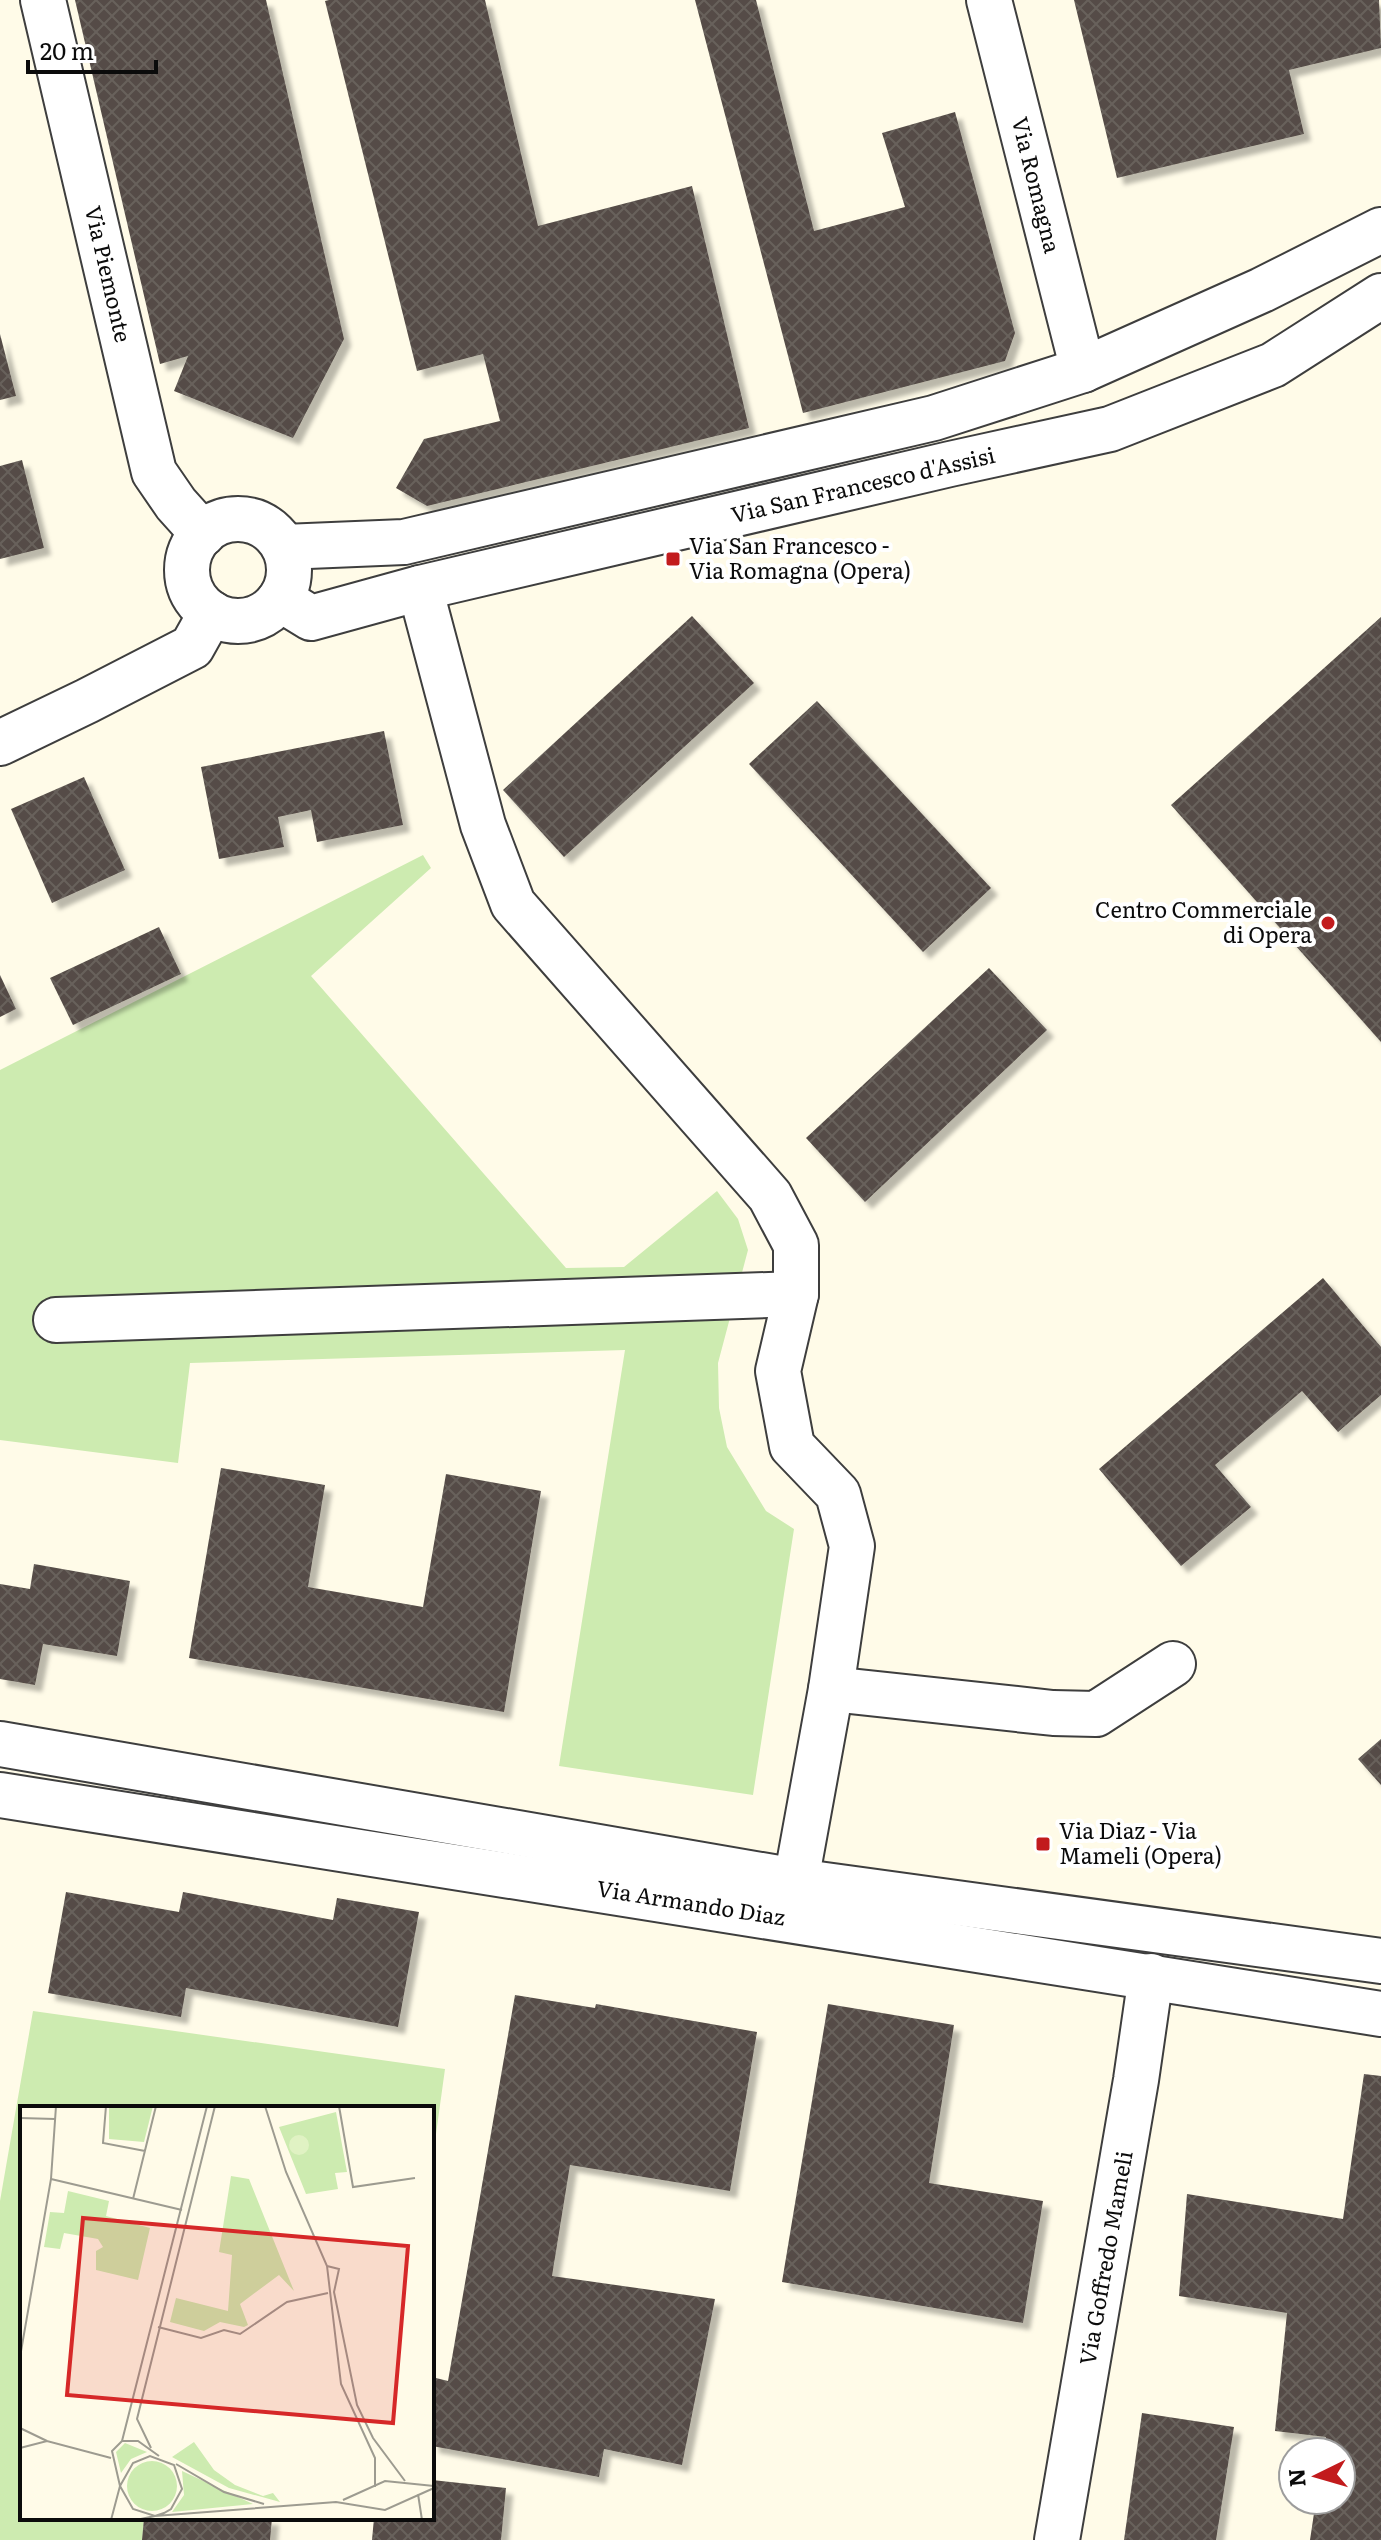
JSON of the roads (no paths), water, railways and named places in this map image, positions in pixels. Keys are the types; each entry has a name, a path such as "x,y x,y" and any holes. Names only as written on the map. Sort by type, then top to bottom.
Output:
{"street":[{"name":"Via Piemonte","path":"43,0 154,472 176,504 203,534"},
{"name":"Via Romagna","path":"989,0 1083,370"},
{"path":"284,547 404,542 934,418 1083,370 1262,290 1381,230"},
{"name":"Via San Francesco d'Assisi","path":"280,599 311,618 420,588 1110,429 1273,365 1381,296"},
{"path":"244,519 261,524 284,547 289,562 289,578 280,599 261,616 230,621 200,605 191,590 187,573 189,555 210,527 227,520 244,519"},
{"path":"420,588 483,825 513,904 770,1196 796,1245 796,1294 778,1371 792,1446 838,1494 852,1546 831,1689 796,1881"},
{"path":"0,743 192,647 211,613"},
{"path":"56,1320 796,1294"},
{"path":"831,1689 1053,1713 1096,1714 1173,1664"},
{"name":"Via Armando Diaz","path":"0,1744 796,1881 1381,1961"},
{"name":"Via Armando Diaz","path":"0,1795 1381,2014"},
{"name":"Via Goffredo Mameli","path":"1057,2540 1151,1976"}],"place":[{"name":"Via San Francesco - Via Romagna (Opera)","path":"673,559"},
{"name":"Centro Commerciale di Opera","path":"1328,923"},
{"name":"Via Diaz - Via Mameli (Opera)","path":"1043,1844"}]}
